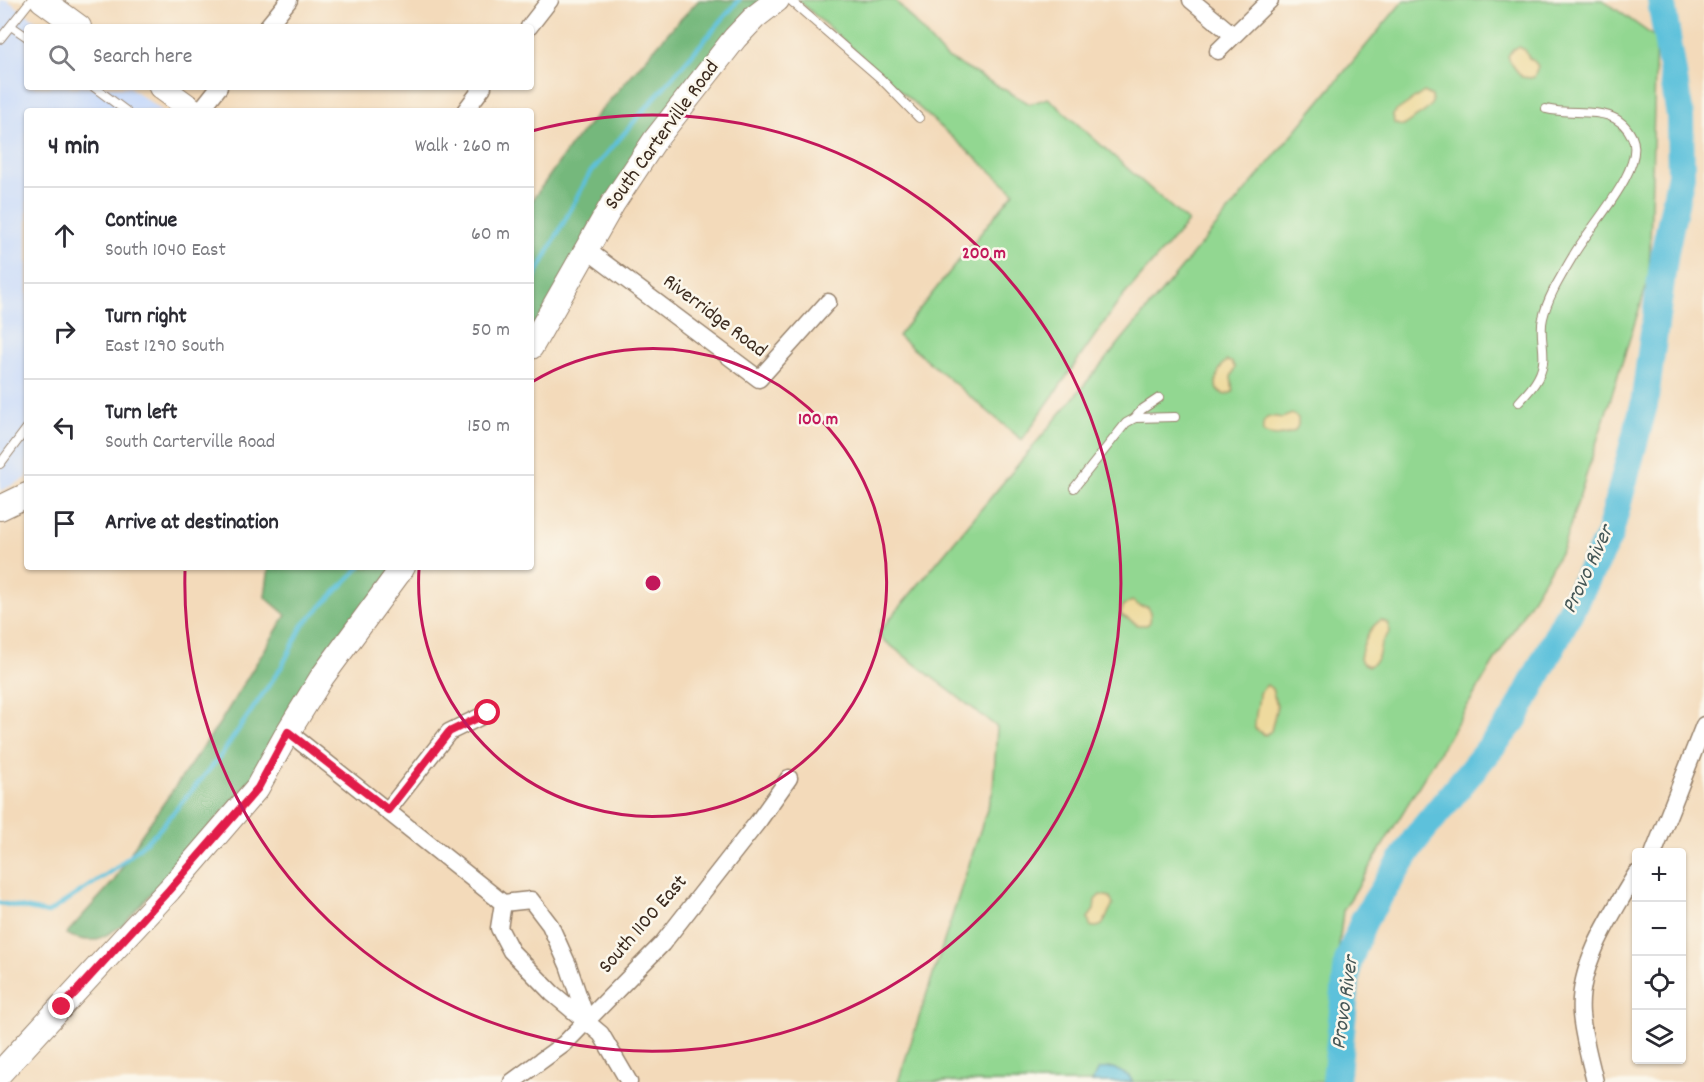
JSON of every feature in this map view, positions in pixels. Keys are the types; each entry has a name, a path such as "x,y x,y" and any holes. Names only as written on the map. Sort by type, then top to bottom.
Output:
{"street":[{"path":"269,24 289,0"},
{"path":"531,24 550,0"},
{"name":"South Carterville Road","path":"534,342 613,202 656,140 735,38 755,17 777,0"},
{"path":"1191,0 1233,35"},
{"path":"1218,51 1270,0"},
{"path":"45,2 75,24"},
{"path":"165,90 190,108"},
{"path":"202,108 217,90"},
{"path":"467,108 481,90"},
{"name":"Riverridge Road","path":"587,249 759,379 828,302"},
{"path":"0,508 24,496"},
{"path":"0,1073 169,890 258,788 288,732 322,677 401,570"},
{"path":"388,810 449,732 488,713"},
{"path":"1656,848 1704,725"},
{"path":"288,732 503,903 531,900 550,925 568,965 587,1021"},
{"name":"South 1100 East","path":"512,1082 564,1044 662,944 760,819 789,778"},
{"path":"1594,1082 1583,1027 1582,987 1595,948 1632,881"},
{"path":"503,903 499,928 511,951 552,993 601,1034 629,1082"}],"lane":[{"path":"790,0 881,79 919,118"},
{"path":"0,39 11,26 45,2"},
{"path":"11,26 24,35"},
{"path":"98,90 122,108"},
{"path":"1519,402 1538,378 1543,363 1541,327 1548,302 1575,251 1628,174 1634,149 1634,139 1628,128 1617,118 1606,114 1546,109"},
{"path":"1074,488 1126,423 1159,398"},
{"path":"1135,418 1175,417"},
{"path":"0,464 24,432"}],"shaded area":[{"path":"0,0 7,0 41,24 24,24 24,90 133,90 159,108 24,108 24,479 0,491"}],"green space":[{"path":"699,0 763,0 534,330 534,198 571,145"},
{"path":"798,0 895,0 944,56 1030,104 1048,98 1188,222 1120,300 1022,440 898,336 1014,192"},
{"path":"1404,0 1603,0 1656,38 1649,278 1563,548 1343,911 1323,1082 898,1082 993,791 997,727 881,638 879,632"},
{"path":"269,570 393,570 255,775 123,925 102,937 90,940 66,934 114,881 140,837 219,724 286,615 265,597"}],"sand":[{"path":"1519,47 1525,50 1529,58 1538,66 1534,77 1522,77 1510,62 1508,56 1513,49"},
{"path":"1424,92 1432,96 1427,110 1404,126 1394,123 1395,112"},
{"path":"1226,361 1231,362 1235,367 1231,377 1233,392 1225,395 1217,390 1216,383 1219,370"},
{"path":"1292,414 1298,418 1295,431 1278,436 1263,432 1263,423 1267,418 1282,418"},
{"path":"1132,601 1139,606 1148,607 1151,612 1150,622 1147,625 1138,625 1121,615 1122,606"},
{"path":"1381,620 1387,623 1390,631 1381,644 1377,659 1369,666 1362,663 1360,659 1362,648 1370,632"},
{"path":"1267,685 1272,689 1277,706 1271,731 1265,735 1255,729 1255,724 1259,693"},
{"path":"1100,895 1110,897 1113,905 1100,926 1090,926 1088,918 1094,910 1095,900"}],"water":[{"path":"1113,1068 1129,1076 1133,1082 1092,1082 1099,1069"}],"waterway":[{"path":"534,278 590,173 739,0"},
{"name":"Provo River","path":"1336,1082 1348,962 1364,920 1417,837 1514,719 1609,536 1644,405 1665,251 1681,175 1680,116 1661,0"},
{"path":"0,903 48,913 115,869 157,832 219,758 282,666 303,625 357,570"}],"route":[{"path":"62,1007 258,788 288,732 388,810 449,732 488,713"}]}
